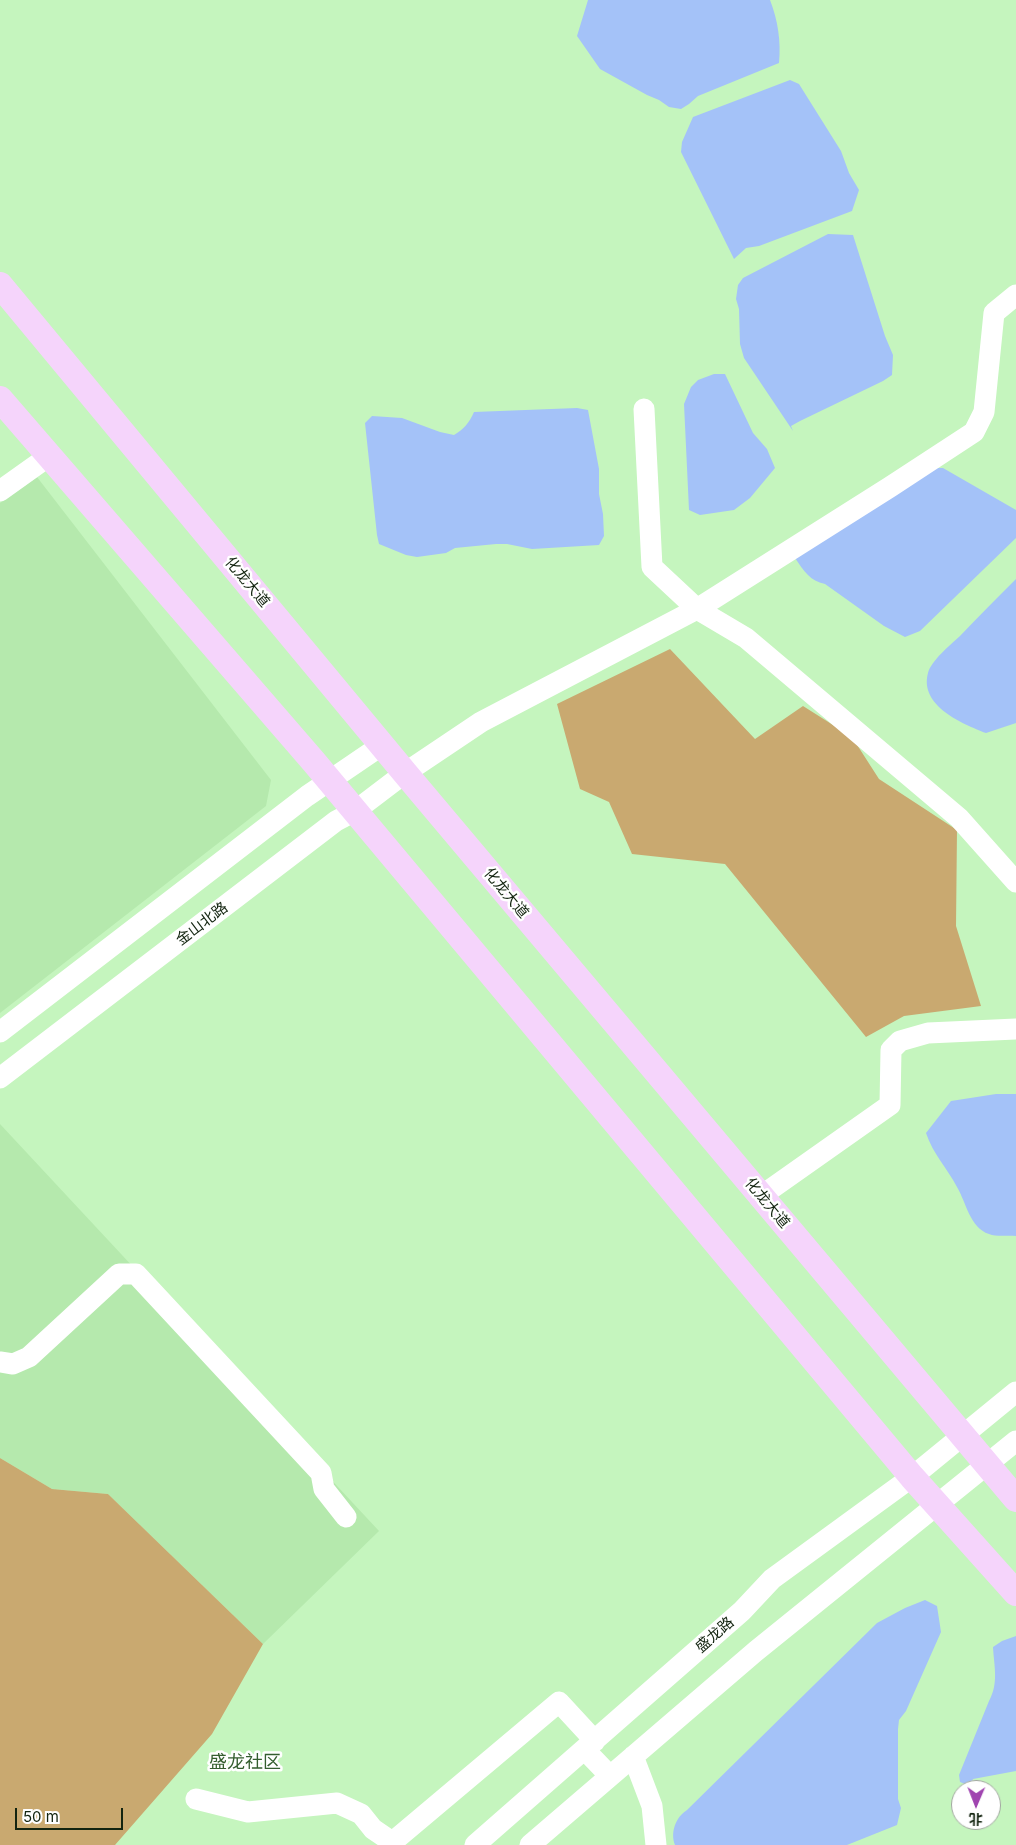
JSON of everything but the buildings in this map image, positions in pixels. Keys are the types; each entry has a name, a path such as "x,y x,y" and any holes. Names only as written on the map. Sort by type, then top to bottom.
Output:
{"main road":[{"name":"化龙大道","path":"0,285 405,773 1016,1499"},
{"path":"0,399 355,811 912,1477 1016,1594"}],"street":[{"name":"金山北路","path":"0,1078 336,821 355,811 405,773 480,722 697,609 890,488 974,432 984,412 994,314 1016,296"},
{"path":"644,409 652,567 697,609 746,638 959,818 1016,882"},
{"path":"0,491 49,456"},
{"path":"0,1032 328,780 382,745"},
{"path":"761,1196 890,1105 891,1050 900,1041 928,1033 1016,1029"},
{"path":"0,1362 13,1364 30,1357 119,1274 136,1274 321,1473 324,1489 346,1517"},
{"name":"盛龙路","path":"475,1845 742,1611 772,1580 912,1477 1016,1392"},
{"path":"530,1845 756,1651 1016,1441"},
{"path":"196,1798 248,1812 337,1803 361,1814 373,1829 390,1844 559,1702 610,1776"},
{"path":"633,1756 652,1806 656,1845"}],"shaded area":[{"path":"37,477 271,780 266,806 0,1013 0,503"},
{"path":"670,649 755,739 803,706 852,737 879,779 957,830 956,926 981,1006 904,1016 866,1037 725,864 632,854 609,802 580,789 557,704"},
{"path":"0,1124 379,1531 263,1644 108,1494 52,1489 0,1458"},
{"path":"0,1458 52,1489 108,1494 263,1644 212,1734 115,1845 0,1845"}],"water":[{"path":"588,0 770,0 778,31 779,63 698,96 681,109 669,107 600,69 577,36"},
{"path":"790,80 799,84 841,151 849,173 859,190 852,211 759,246 746,248 734,259 681,152 682,142 693,117"},
{"path":"828,234 853,235 885,336 893,355 892,375 791,426 793,431 744,358 740,344 739,309 736,299 738,285 743,278"},
{"path":"714,374 725,374 753,433 767,449 775,468 750,498 734,510 700,515 689,510 684,404 691,387 698,380"},
{"path":"577,408 588,410 599,469 599,494 603,514 604,536 599,545 532,549 507,544 496,544 455,548 446,553 417,557 406,555 379,544 365,423 372,416 402,418 454,435 466,425 474,412"},
{"path":"932,468 943,468 1016,510 1016,538 920,631 905,637 884,626 825,584 811,578 795,558"},
{"path":"1016,579 1016,723 986,733 955,719 936,704 930,695 927,685 928,673 941,653"},
{"path":"996,1094 1016,1094 1016,1236 992,1235 977,1226 969,1214 953,1180 932,1148 926,1133 951,1101"},
{"path":"925,1600 937,1606 941,1632 906,1711 899,1720 898,1799 901,1808 897,1825 847,1845 675,1845 673,1835 675,1825 683,1813 877,1623"},
{"path":"1016,1636 1016,1771 973,1780 960,1780 959,1775 994,1688 993,1647 1002,1641"}],"district":[{"name":"盛龙社区","path":"245,1763"}]}
